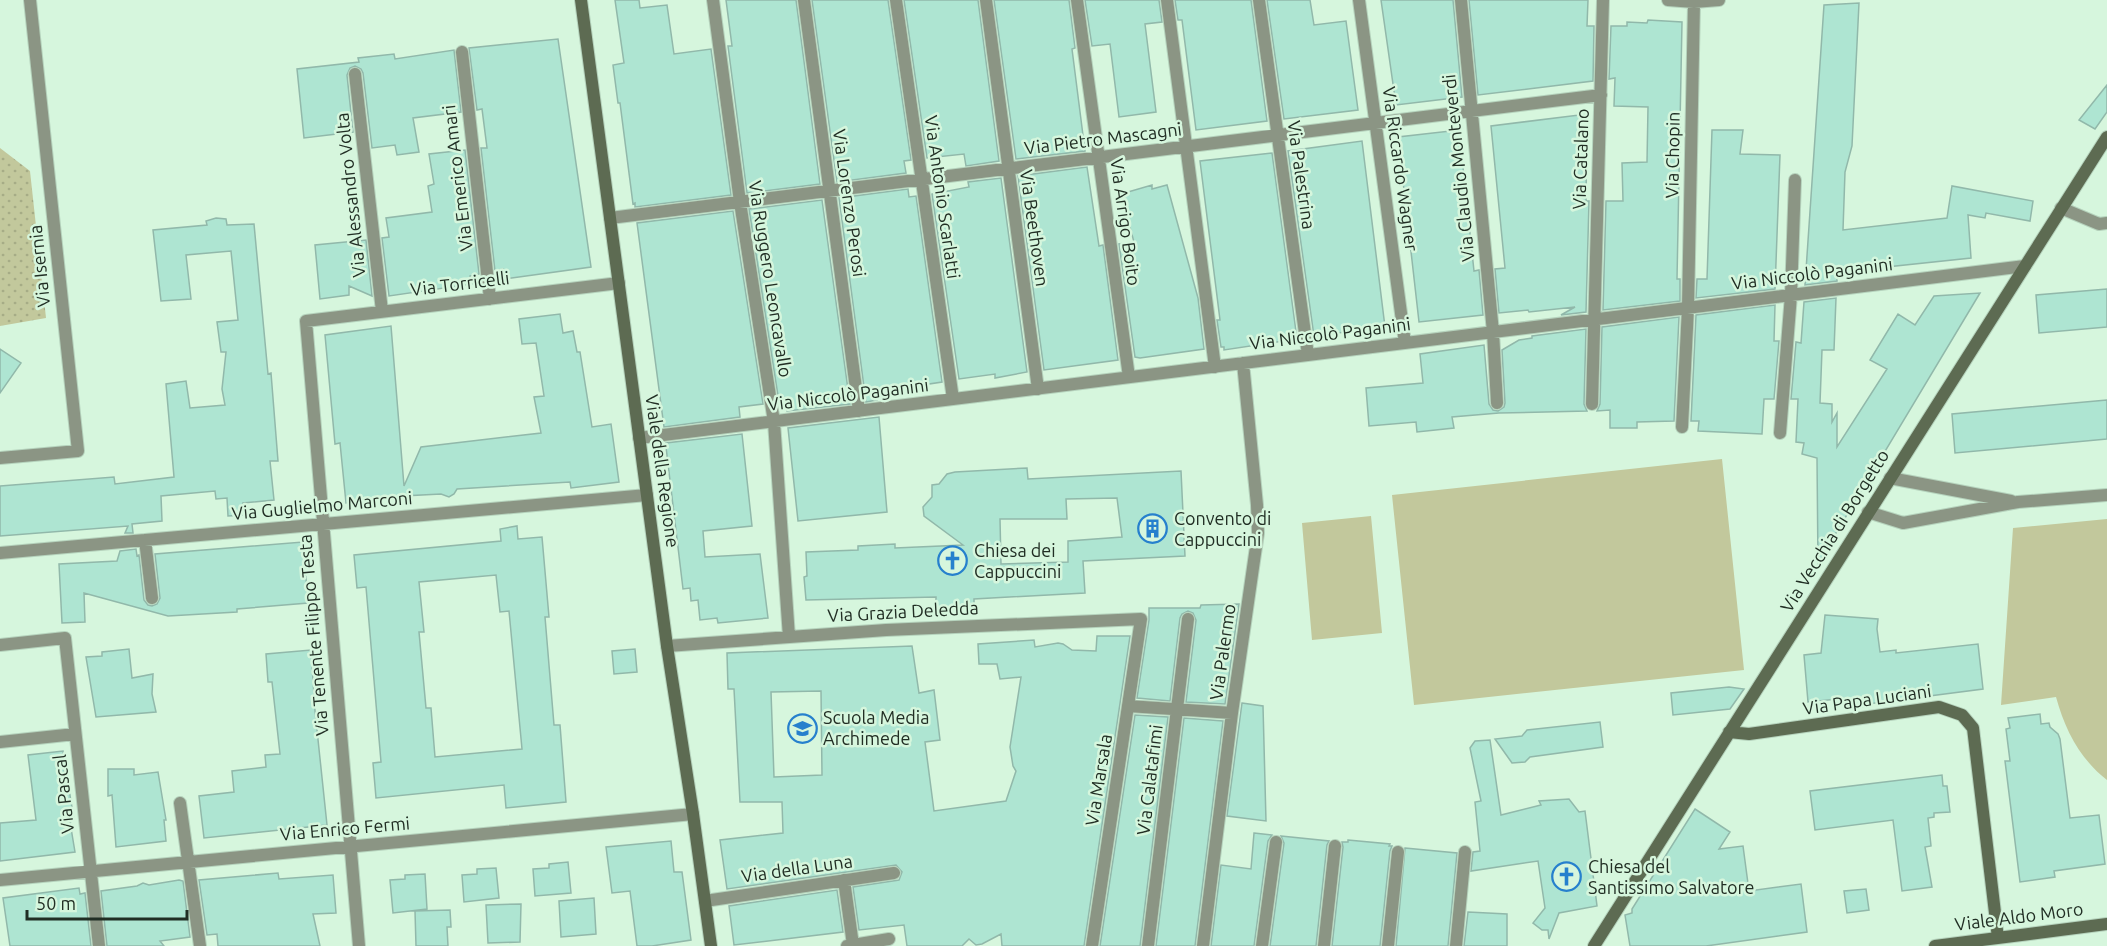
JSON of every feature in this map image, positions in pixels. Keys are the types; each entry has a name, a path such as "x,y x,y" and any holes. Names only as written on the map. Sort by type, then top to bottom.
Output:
{"main road":[{"name":"Viale della Regione","path":"581,0 639,438 711,946"},
{"name":"Via Vecchia di Borgetto","path":"1594,946 2107,137"},
{"name":"Via Papa Luciani","path":"1729,732 1749,734 1940,707 1962,716 1973,728 1998,938"},
{"name":"Viale Aldo Moro","path":"1935,946 2107,924"}],"street":[{"name":"Via Isernia","path":"0,458 78,451 30,0"},
{"name":"Via Ruggero Leoncavallo","path":"713,0 740,202 774,422 789,637"},
{"name":"Via Lorenzo Perosi","path":"804,0 859,411"},
{"name":"Via Antonio Scarlatti","path":"896,0 953,399"},
{"name":"Via Beethoven","path":"986,0 1038,388"},
{"name":"Via Arrigo Boito","path":"1077,0 1129,377"},
{"path":"1167,0 1215,366"},
{"name":"Via Palestrina","path":"1259,0 1308,355"},
{"name":"Via Riccardo Wagner","path":"1359,0 1405,343"},
{"name":"Via Claudio Monteverdi","path":"1461,0 1493,332 1497,403"},
{"name":"Via Catalano","path":"1592,404 1603,0"},
{"path":"1668,0 1694,2 1719,0"},
{"name":"Via Chopin","path":"1682,427 1688,308 1694,2"},
{"name":"Via Emerico Amari","path":"462,52 490,299"},
{"name":"Via Alessandro Volta","path":"355,74 382,311"},
{"name":"Via Pietro Mascagni","path":"610,218 1601,95"},
{"path":"1780,433 1791,295 1795,180"},
{"path":"2061,208 2099,224 2107,223"},
{"name":"Via Niccolò Paganini","path":"639,438 2025,266"},
{"name":"Via Torricelli","path":"306,321 619,283"},
{"name":"Via Tenente Filippo Testa","path":"306,321 359,946"},
{"name":"Via Palermo","path":"1203,946 1232,713 1258,533 1243,363"},
{"path":"1890,478 2018,502"},
{"name":"Via Guglielmo Marconi","path":"0,553 647,495"},
{"path":"1868,512 1903,523 2018,502 2107,495"},
{"path":"145,540 152,598"},
{"name":"Via Grazia Deledda","path":"668,646 789,637 1141,619"},
{"name":"Via Marsala","path":"1092,946 1141,619"},
{"name":"Via Calatafimi","path":"1148,946 1188,619"},
{"name":"Via Pascal","path":"0,645 65,638 99,946"},
{"path":"1128,706 1232,713"},
{"path":"0,742 75,734"},
{"path":"180,803 200,946"},
{"name":"Via Enrico Fermi","path":"0,880 693,814"},
{"path":"1262,946 1276,842"},
{"path":"1324,946 1335,846"},
{"path":"1388,946 1398,852"},
{"path":"1455,946 1465,852"},
{"name":"Via della Luna","path":"705,901 894,873"},
{"path":"844,880 850,946 890,939"}],"green space":[{"path":"0,148 30,171 46,318 0,326"},
{"path":"1722,459 1744,670 1414,705 1392,495"},
{"path":"1371,516 1382,633 1312,640 1302,523"},
{"path":"2107,519 2107,780 2081,753 2064,721 2056,697 2001,705 2013,528"}],"building":[{"path":"615,0 639,0 640,8 667,5 674,54 711,49 731,195 635,207 635,203 633,204 613,65 624,63"},
{"path":"726,0 796,0 820,184 747,193 728,46 732,46"},
{"path":"812,0 888,0 911,160 904,161 906,173 837,182"},
{"path":"904,0 978,0 999,161 966,166 964,154 927,158"},
{"path":"994,0 1069,0 1075,48 1072,49 1085,151 1016,159"},
{"path":"1085,0 1159,0 1162,22 1145,24 1156,112 1119,117 1110,44 1092,46"},
{"path":"1175,0 1251,0 1267,121 1196,130 1182,20 1178,20"},
{"path":"1267,0 1310,0 1314,25 1346,21 1358,110 1284,119"},
{"path":"1381,0 1453,0 1462,97 1396,105"},
{"path":"1469,0 1588,0 1587,26 1594,26 1593,81 1478,95"},
{"path":"1859,3 1852,146 1845,172 1843,230 1947,218 1952,186 2033,201 2030,221 1986,213 1985,218 1968,215 1971,258 1839,272 1837,281 1805,285 1824,5"},
{"path":"1648,20 1682,22 1677,279 1680,279 1680,301 1603,310 1606,201 1623,201 1622,163 1647,162 1648,107 1614,106 1615,78 1609,79 1611,26 1627,26 1627,22 1647,23"},
{"path":"558,39 591,267 505,279 503,269 495,271 481,148 487,148 482,109 477,110 469,48"},
{"path":"454,50 461,112 413,118 419,152 397,155 395,145 372,148 363,73 355,66 350,68 347,75 353,132 304,138 297,69 359,62 358,58 394,54 395,59"},
{"path":"2107,85 2107,112 2095,129 2079,120"},
{"path":"1587,114 1586,201 1589,201 1586,312 1561,315 1575,307 1499,313 1495,269 1505,268 1491,126"},
{"path":"1459,130 1474,271 1479,270 1483,315 1419,322 1398,137"},
{"path":"1712,130 1743,130 1740,154 1780,155 1775,289 1696,298 1697,279 1707,279"},
{"path":"1362,141 1385,327 1314,336 1288,151"},
{"path":"465,150 479,274 470,276 472,284 389,296 382,238 389,237 386,218 432,212 428,186 434,184 429,154"},
{"path":"1272,153 1297,339 1224,350 1224,347 1221,347 1217,320 1220,320 1200,161"},
{"path":"1087,167 1099,246 1103,245 1118,360 1044,370 1018,176"},
{"path":"1001,178 1027,372 995,378 995,374 959,379 932,194 969,187 968,182"},
{"path":"1152,185 1152,189 1167,185 1198,298 1204,349 1140,358 1135,357 1119,244 1134,242 1121,194"},
{"path":"908,189 909,197 916,196 942,382 876,392 877,400 866,402 839,198"},
{"path":"822,200 850,404 787,411 786,402 779,402 749,209"},
{"path":"733,211 763,404 739,407 740,417 664,427 637,223"},
{"path":"216,218 226,219 227,225 254,224 268,374 271,373 278,461 270,461 274,500 243,503 245,515 228,516 227,498 216,499 215,491 161,496 162,521 132,524 133,533 125,533 128,526 0,536 0,486 114,477 115,484 174,477 166,384 186,381 190,408 225,405 222,389 226,352 221,352 217,322 238,320 231,251 186,255 191,299 161,301 153,230 207,225 206,221"},
{"path":"366,240 372,296 349,286 349,295 320,299 315,245"},
{"path":"2107,289 2107,327 2039,333 2036,295"},
{"path":"1980,293 1818,565 1817,458 1802,454 1804,443 1796,442 1798,399 1791,399 1796,342 1801,343 1804,302 1836,298 1834,350 1822,350 1820,403 1832,404 1832,422 1837,413 1837,447 1887,369 1870,360 1898,314 1915,325 1934,296"},
{"path":"1775,305 1774,341 1779,341 1774,399 1764,399 1762,434 1698,431 1699,421 1691,421 1696,315"},
{"path":"560,314 563,333 573,331 577,352 580,352 592,427 611,424 619,482 571,488 570,482 457,489 449,497 441,494 403,496 346,503 340,443 335,444 325,335 391,326 404,486 421,447 541,433 534,397 544,396 536,343 522,344 519,319"},
{"path":"1679,317 1674,421 1637,422 1637,428 1610,428 1610,410 1597,411 1600,404 1602,327"},
{"path":"1586,329 1584,404 1587,411 1499,413 1452,417 1454,428 1417,432 1416,422 1369,426 1366,388 1423,383 1420,354 1484,345 1489,404 1493,410 1498,411 1504,407 1505,403 1502,350 1519,340 1532,338 1532,336"},
{"path":"0,349 21,363 0,393"},
{"path":"2107,400 2107,439 1955,453 1952,414"},
{"path":"879,417 887,512 798,521 788,428"},
{"path":"742,434 752,526 703,531 705,557 760,554 768,618 718,623 717,618 700,620 698,600 691,601 690,588 683,589 666,443"},
{"path":"1027,468 1028,479 1181,471 1185,556 1083,561 1085,593 974,599 974,607 936,608 936,597 806,600 804,577 807,576 806,552 858,550 858,546 895,544 895,548 963,545 924,516 923,507 932,497 932,485 939,484 947,474","holes":["1117,498 1122,537 1068,541 1068,562 1001,564 1000,519 1067,519 1066,499"]},
{"path":"517,526 518,539 542,537 549,617 545,617 554,725 560,725 566,802 506,808 504,785 376,798 373,763 381,762 366,587 357,588 354,555 501,541 500,529","holes":["496,575 500,612 509,611 522,749 435,757 431,708 426,708 419,632 424,632 419,582"]},
{"path":"303,542 308,603 237,609 237,612 168,616 84,593 85,622 62,623 59,564 117,561 120,551 136,549 137,556 139,555 144,600 152,606 157,604 160,598 155,554"},
{"path":"1239,604 1225,704 1186,702 1196,620 1193,613 1188,611 1180,618 1170,701 1137,698 1149,608 1200,608 1201,605"},
{"path":"1825,615 1878,619 1880,652 1896,650 1896,653 1978,644 1983,689 1849,708 1848,698 1808,702 1804,655 1821,653"},
{"path":"1097,636 1130,636 1084,946 1002,946 1001,934 976,945 969,939 962,946 907,946 904,925 859,930 853,887 899,880 902,872 896,865 727,889 720,840 783,833 782,802 740,802 734,689 728,689 727,653 912,646 919,693 934,690 940,740 925,742 934,811 1006,801 1016,771 1010,747 1021,677 1000,679 997,664 979,664 978,644 1034,640 1035,647 1058,643 1072,650 1096,651","holes":["821,691 822,775 774,777 771,692"]},
{"path":"129,649 132,678 153,674 152,694 156,712 96,717 86,657 102,656 102,652"},
{"path":"635,649 637,672 614,674 612,651"},
{"path":"311,650 327,825 204,838 199,796 234,792 232,771 266,767 265,755 280,754 272,682 268,682 266,654"},
{"path":"1729,687 1744,689 1730,709 1673,715 1671,693"},
{"path":"1242,703 1263,706 1266,821 1227,816"},
{"path":"2040,714 2041,724 2049,723 2060,739 2070,818 2099,815 2105,864 2054,871 2055,877 2020,882 2005,761 2010,761 2006,729 2010,728 2008,718"},
{"path":"1135,715 1168,717 1140,946 1100,946"},
{"path":"1184,718 1223,721 1195,946 1156,946"},
{"path":"1600,722 1603,747 1530,757 1525,762 1512,763 1495,739 1522,736 1527,730"},
{"path":"1490,740 1501,815 1541,805 1539,801 1569,799 1579,812 1585,811 1597,906 1559,913 1549,939 1548,930 1542,930 1533,923 1545,908 1538,861 1471,871 1473,852 1480,851 1475,802 1481,801 1470,748 1475,741"},
{"path":"63,751 65,783 68,783 74,820 70,822 75,852 0,861 0,823 36,820 28,755"},
{"path":"108,769 134,769 134,775 158,772 166,820 164,820 166,841 116,847 112,795 108,796"},
{"path":"1942,775 1943,786 1947,786 1950,812 1934,813 1934,817 1928,818 1931,846 1925,847 1932,887 1902,891 1893,820 1815,830 1810,791"},
{"path":"1695,809 1730,832 1719,849 1743,846 1749,891 1801,884 1807,932 1706,946 1630,946 1625,915 1632,913 1632,909"},
{"path":"1254,833 1272,835 1268,841 1254,946 1211,946 1221,865 1251,869"},
{"path":"1281,836 1329,841 1316,946 1270,946 1284,843"},
{"path":"1348,840 1392,846 1380,946 1332,946 1342,842 1348,842"},
{"path":"671,841 674,872 682,872 691,940 637,946 630,891 612,893 606,847"},
{"path":"1405,848 1457,853 1448,946 1396,946"},
{"path":"568,862 571,893 535,896 533,869 549,868 549,864"},
{"path":"496,868 499,898 464,902 462,875 477,874 477,869"},
{"path":"278,873 279,879 333,875 336,913 313,914 320,946 218,946 217,934 207,935 199,880"},
{"path":"425,874 427,909 393,913 390,880 405,879 405,875"},
{"path":"183,881 190,937 160,941 164,946 107,946 101,891 137,886 143,883 149,885"},
{"path":"79,888 80,894 85,893 91,946 10,946 3,898"},
{"path":"1866,889 1869,910 1847,913 1844,891"},
{"path":"837,890 843,932 734,945 729,906"},
{"path":"594,898 596,934 561,937 559,901"},
{"path":"521,904 520,942 488,943 486,905"},
{"path":"450,910 451,927 447,927 448,946 416,946 415,911"},
{"path":"1468,912 1507,914 1507,946 1464,946"}],"place":[{"name":"Convento di Cappuccini","path":"1153,529"},
{"name":"Chiesa dei Cappuccini","path":"953,561"},
{"name":"Scuola Media Archimede","path":"802,728"},
{"name":"Chiesa del Santissimo Salvatore","path":"1567,877"}]}
